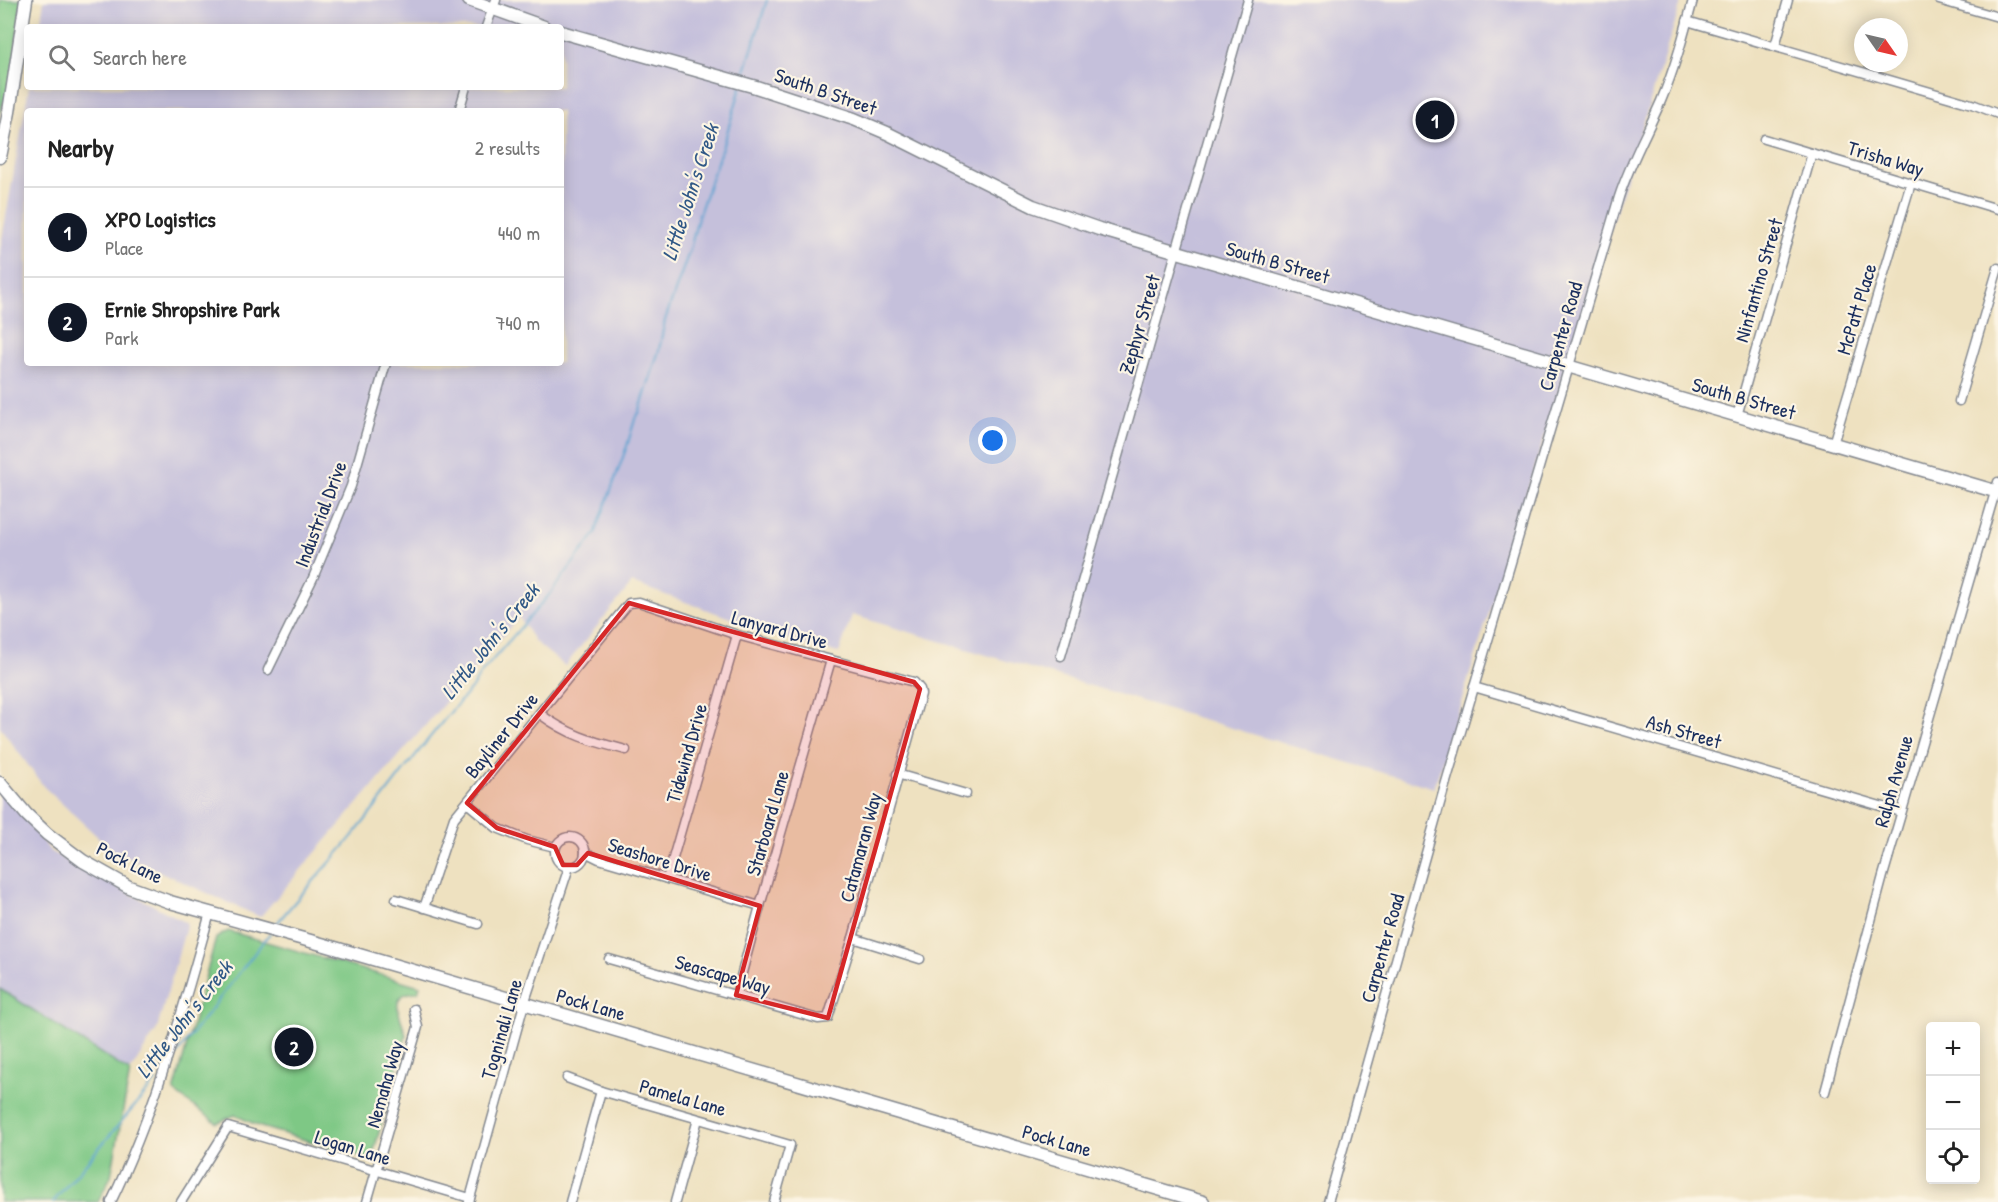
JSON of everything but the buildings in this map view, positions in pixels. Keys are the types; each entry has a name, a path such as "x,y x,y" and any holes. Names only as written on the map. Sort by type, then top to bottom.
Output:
{"street":[{"path":"0,157 26,0"},
{"path":"469,0 494,5 537,24"},
{"name":"Zephyr Street","path":"1061,656 1248,0"},
{"name":"Carpenter Road","path":"1328,1202 1469,704 1624,182 1664,93 1694,0"},
{"path":"1775,46 1788,0"},
{"path":"1939,0 1998,18"},
{"path":"487,24 494,5"},
{"path":"1687,21 1998,114"},
{"name":"South B Street","path":"564,33 756,87 854,119 887,133 1033,206 1066,219 1833,444 1997,489"},
{"path":"460,108 465,90"},
{"name":"Trisha Way","path":"1764,139 1998,209"},
{"name":"Ninfantino Street","path":"1737,416 1812,153"},
{"name":"McPatt Place","path":"1833,444 1911,183"},
{"path":"1959,401 1998,268"},
{"name":"Industrial Drive","path":"268,670 313,578 351,486 385,366"},
{"name":"Ralph Avenue","path":"1825,1092 1901,812 1997,489"},
{"name":"Lanyard Drive","path":"634,602 737,635 914,682 918,685"},
{"name":"Bayliner Drive","path":"424,908 454,818 625,606 634,602"},
{"name":"Tidewind Drive","path":"667,879 737,635"},
{"name":"Starboard Lane","path":"736,995 831,660"},
{"name":"Catamaran Way","path":"828,1018 853,938 921,694 918,685"},
{"name":"Ash Street","path":"1474,687 1901,812"},
{"path":"540,714 576,736 626,750"},
{"path":"897,774 966,794"},
{"name":"Pock Lane","path":"0,783 27,815 47,834 83,861 129,887 170,902 1203,1202"},
{"path":"467,803 497,828 527,840 555,847 555,858 563,866 569,867"},
{"name":"Seashore Drive","path":"555,847 563,837 570,836 577,838 583,844 584,858 577,865 569,867"},
{"name":"Seashore Drive","path":"585,852 760,906"},
{"name":"Togninali Lane","path":"469,1200 524,1004 569,867"},
{"path":"396,899 478,924"},
{"path":"111,1202 152,1108 210,913"},
{"path":"853,938 920,959"},
{"name":"Seascape Way","path":"609,959 818,1019 828,1018"},
{"name":"Nemaha Way","path":"368,1202 418,1027 414,1009"},
{"name":"Pamela Lane","path":"567,1078 601,1091 790,1145 774,1202"},
{"path":"570,1202 601,1091"},
{"path":"675,1202 699,1119"},
{"name":"Logan Lane","path":"181,1202 228,1127 469,1200"}],"highlighted area":[{"path":"629,603 914,682 920,689 828,1018 736,995 760,906 588,853 577,865 563,865 555,847 497,828 467,803"}],"shaded area":[{"path":"44,0 1682,0 1434,788 852,615 839,653 806,645 632,583 565,666 535,642 519,617 260,917 112,850 44,787 0,727 0,250 24,115 24,366 564,366 564,108 25,108 28,90 564,90 564,24 40,24"},
{"path":"0,787 51,852 187,923 157,1029 130,1072 0,989"}],"green space":[{"path":"0,0 22,0 11,84 0,114"},
{"path":"228,931 420,986 418,992 407,993 398,1002 406,1036 373,1154 367,1158 261,1127 235,1115 217,1123 174,1092 216,938"},
{"path":"0,989 130,1072 111,1176 98,1202 0,1202"}],"waterway":[{"name":"Little John's Creek","path":"743,78 767,0"},
{"name":"Little John's Creek","path":"275,926 350,839 439,725 471,689 482,672 549,595 595,534 639,413 659,350 665,320 741,87"},
{"name":"Little John's Creek","path":"169,1064 270,933"},
{"name":"Little John's Creek","path":"53,1202 156,1081"}],"place":[{"name":"XPO Logistics","path":"1435,120"},
{"name":"Ernie Shropshire Park","path":"294,1047"}]}
